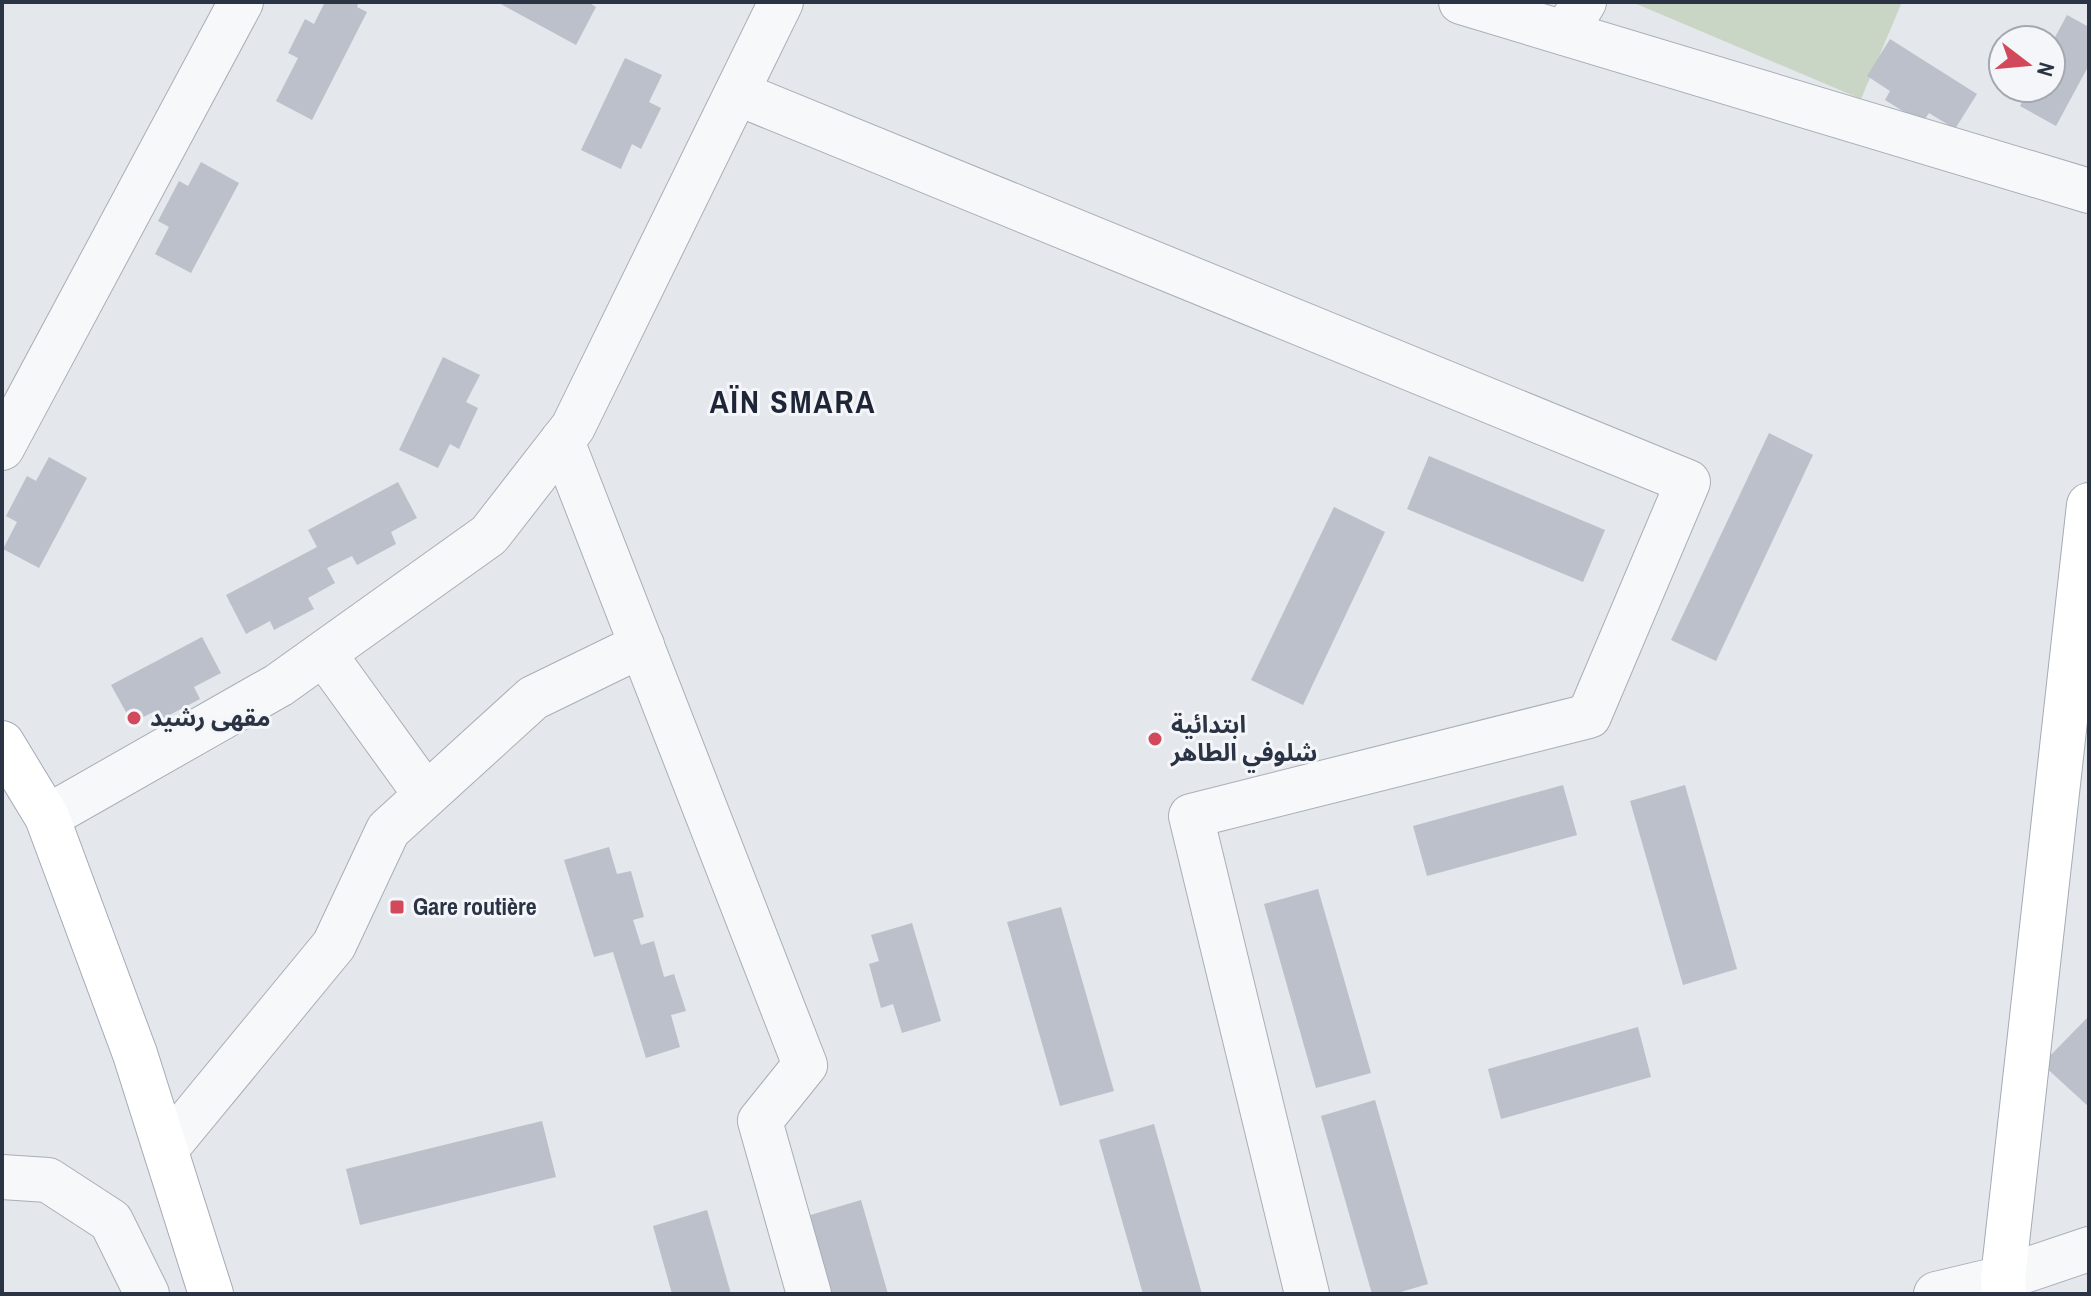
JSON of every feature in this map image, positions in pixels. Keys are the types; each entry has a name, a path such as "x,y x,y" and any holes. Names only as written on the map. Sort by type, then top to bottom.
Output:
{"main road":[{"path":"2003,1286 2075,745 2089,505"},
{"path":"2,743 47,817 135,1054 211,1294"}],"street":[{"path":"2,448 241,2"},
{"path":"47,817 279,685 489,535 573,427 781,2"},
{"path":"1461,2 1574,18 2089,191"},
{"path":"737,93 1688,482 1589,716 1191,816 1307,1294"},
{"path":"562,441 805,1065 760,1121 809,1294"},
{"path":"166,1149 334,945 388,830 533,698 642,645"},
{"path":"324,654 426,795"},
{"path":"2,1177 48,1180 111,1221 147,1294"},
{"path":"1936,1294 2003,1286 2089,1249"}],"green space":[{"path":"1632,2 1902,2 1861,99"}],"building":[{"path":"325,2 359,2 357,7 367,12 312,120 276,101 298,58 288,53 305,19 314,24"},
{"path":"497,2 588,2 596,7 576,45"},
{"path":"2067,15 2089,27 2089,65 2056,126 2020,106 2067,104 2067,24 2062,24"},
{"path":"1890,39 1977,94 1955,129 1929,113 1922,123 1885,100 1890,91 1867,76"},
{"path":"625,58 662,75 649,102 661,108 641,149 632,144 621,169 581,150"},
{"path":"201,162 239,183 191,273 155,254 169,227 158,221 179,181 188,186"},
{"path":"443,357 480,375 466,402 478,408 459,449 450,444 438,468 399,450"},
{"path":"1769,433 1813,455 1716,661 1671,640"},
{"path":"1429,456 1605,530 1583,582 1407,509"},
{"path":"49,457 87,478 39,568 3,549 17,522 6,516 27,476 36,481"},
{"path":"398,482 417,518 391,532 396,544 357,565 352,556 327,568 335,583 308,598 314,609 274,630 270,621 246,634 226,595 317,547 308,530"},
{"path":"1334,507 1385,532 1303,705 1251,680"},
{"path":"202,637 221,673 194,687 200,699 160,720 155,711 132,723 111,685"},
{"path":"1563,785 1577,835 1427,876 1413,826"},
{"path":"1685,785 1737,969 1683,985 1630,801"},
{"path":"609,847 617,874 631,871 644,917 633,920 641,945 654,941 664,977 674,974 686,1011 671,1015 680,1047 646,1058 613,952 594,957 564,860"},
{"path":"1318,889 1371,1073 1316,1088 1264,904"},
{"path":"1061,907 1114,1091 1060,1106 1007,922"},
{"path":"912,923 941,1021 902,1033 893,1004 881,1008 869,964 879,961 871,935"},
{"path":"2089,1016 2089,1107 2042,1064"},
{"path":"1638,1027 1651,1077 1501,1119 1488,1069"},
{"path":"1375,1100 1428,1284 1394,1294 1372,1294 1321,1116"},
{"path":"542,1121 556,1177 360,1225 346,1169"},
{"path":"1154,1124 1202,1294 1143,1294 1099,1140"},
{"path":"861,1200 888,1294 829,1294 807,1216"},
{"path":"707,1210 731,1294 672,1294 653,1226"}],"place":[{"name":"مقهى رشيد","path":"134,718"},
{"name":"ابتدائية شلوفي الطاهر","path":"1155,739"},
{"name":"Gare routière","path":"397,907"}],"district":[{"name":"AÏN SMARA","path":"793,402"}]}
